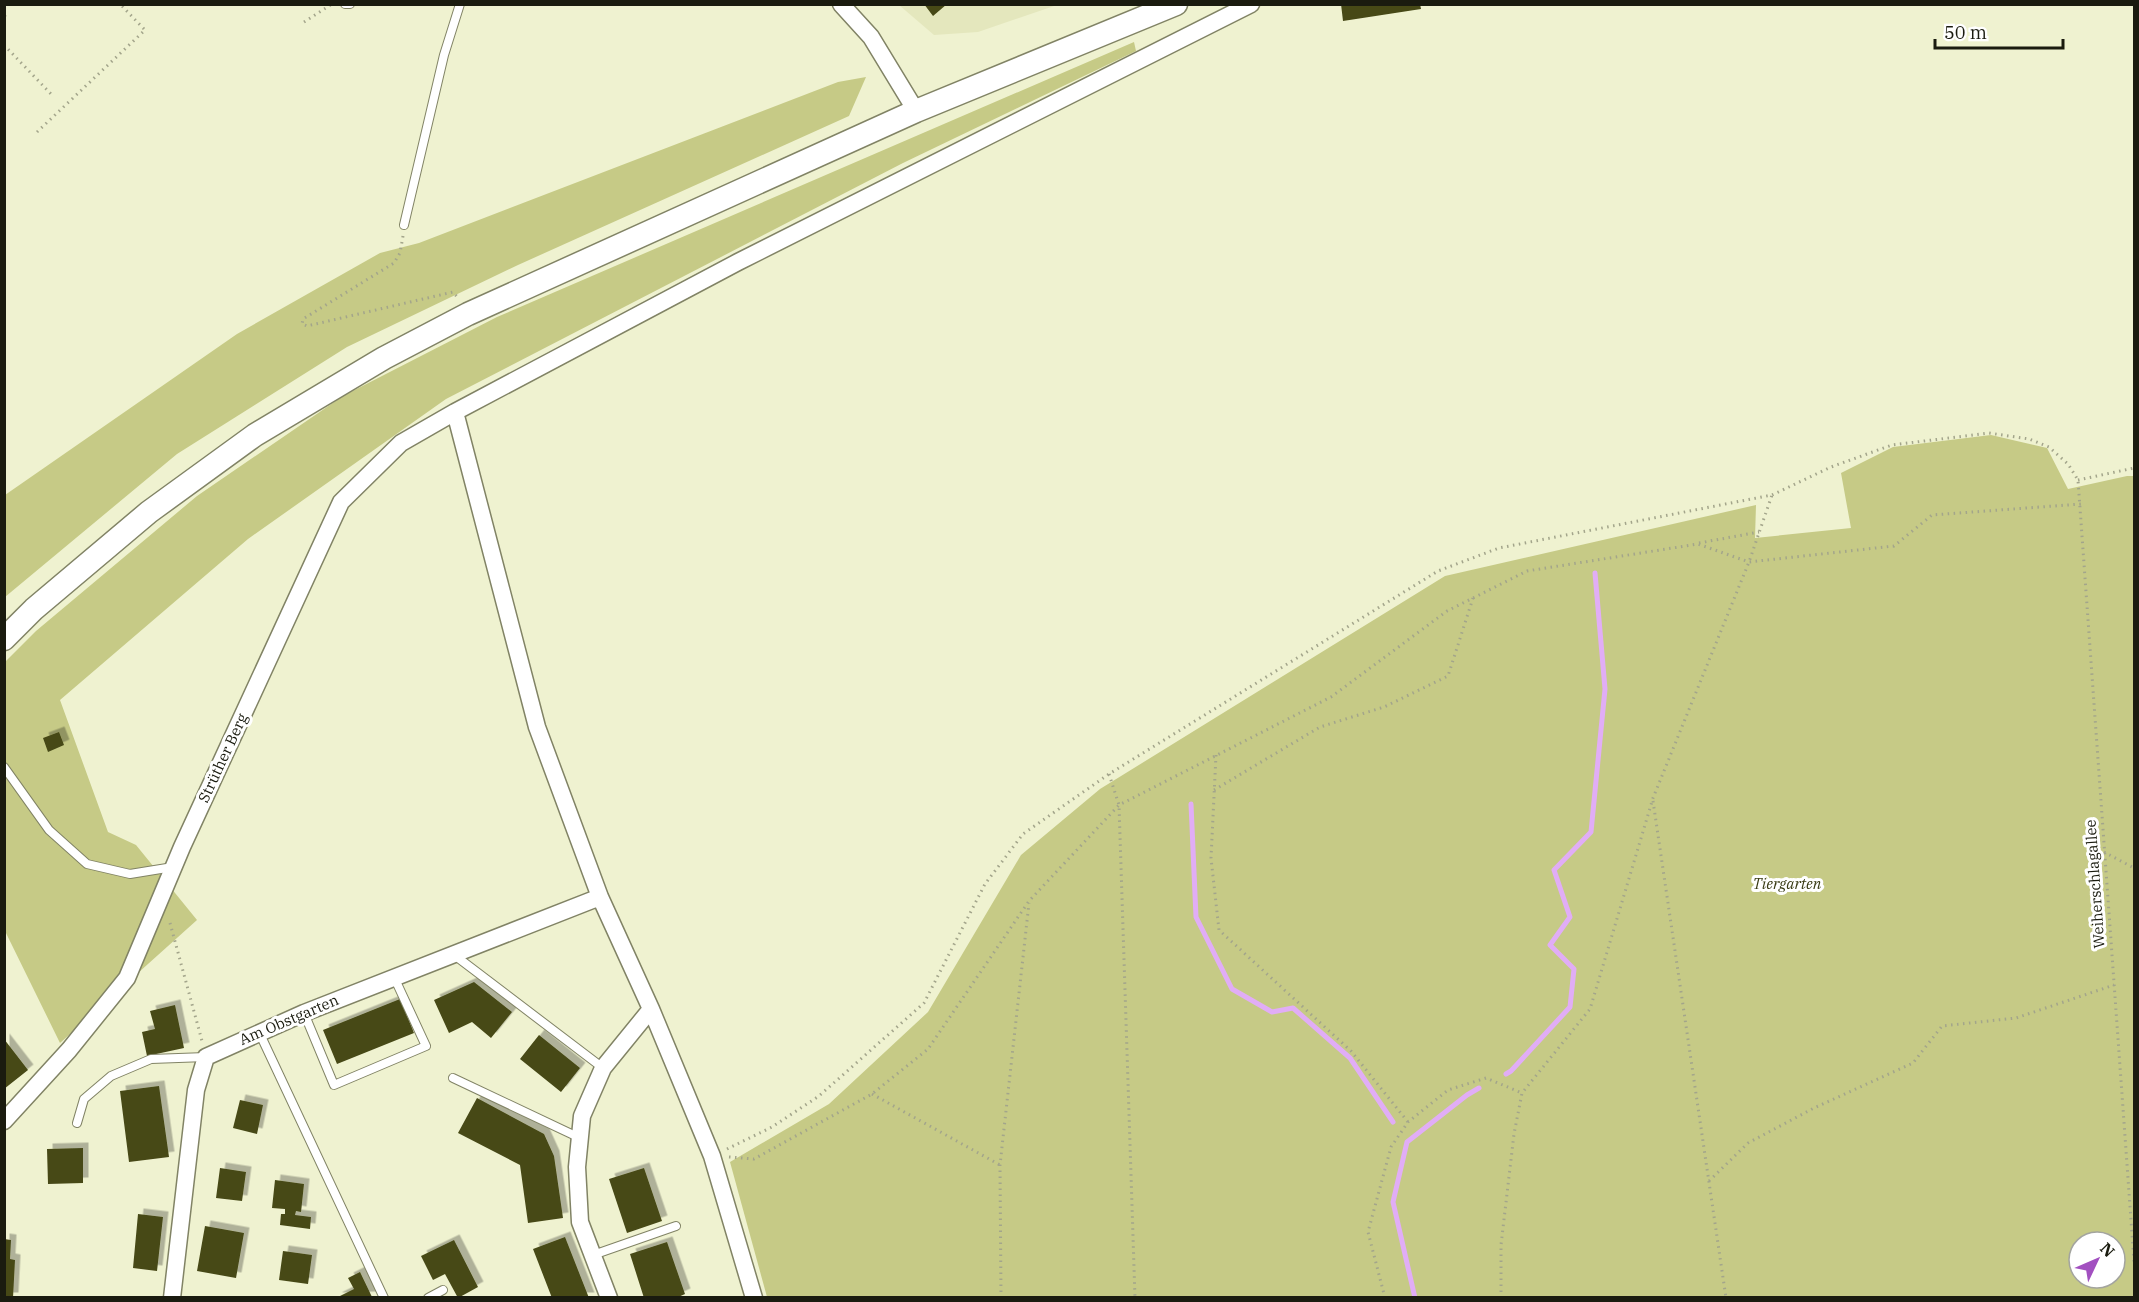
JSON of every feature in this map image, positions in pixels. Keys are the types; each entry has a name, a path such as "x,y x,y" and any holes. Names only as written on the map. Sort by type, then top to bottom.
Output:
{"main road":[{"path":"4,639 34,609 149,512 255,435 384,358 468,314 916,111 1176,4"}],"street":[{"path":"841,4 871,37 916,111"},
{"name":"Strüther Berg","path":"4,1121 69,1050 127,978 173,867 340,502 401,443 738,262 1251,4"},
{"path":"455,412 537,727 600,897 651,1009 712,1156 754,1298"},
{"name":"Am Obstgarten","path":"206,1057 304,1013 600,897"},
{"path":"609,1298 580,1222 577,1167 582,1116 603,1068 651,1009"},
{"path":"172,1298 196,1090 206,1057"}],"lane":[{"path":"345,4 350,4"},
{"path":"404,225 444,55 460,4"},
{"path":"4,767 50,830 87,864 130,874 173,867"},
{"path":"453,954 603,1068"},
{"path":"304,1013 334,1084 426,1046 394,977"},
{"path":"259,1032 384,1298"},
{"path":"77,1123 84,1099 111,1076 151,1059 206,1057"},
{"path":"453,1077 580,1137"},
{"path":"593,1255 676,1226"},
{"path":"428,1298 443,1290"}],"path":[{"path":"38,132 145,30 120,4"},
{"path":"304,22 332,4"},
{"path":"4,10 7,13 4,17"},
{"path":"4,45 52,95"},
{"path":"404,225 400,253 394,262 303,320 302,324 307,326 453,292 459,300"},
{"path":"712,1156 772,1127 819,1096 924,1003 985,884 1023,834 1109,774 1438,571 1499,548 1772,495 1831,467 1892,445 1989,433 2029,438 2049,447 2068,464 2078,480 2134,468"},
{"name":"Weiherschlagallee","path":"2078,480 2134,1262"},
{"path":"1501,1298 1501,1245 1514,1134 1522,1094 1590,1009 1653,798 1749,562 1772,495"},
{"path":"1698,544 1749,562 1894,546 1932,515 2081,504"},
{"path":"712,1156 754,1159 872,1094 928,1048 1029,902 1119,805 1331,697 1447,611 1527,571 1759,532"},
{"path":"1215,790 1320,727 1384,707 1448,676 1473,598"},
{"path":"1216,755 1211,858 1219,930 1351,1051 1408,1122"},
{"path":"1109,774 1119,805 1135,1298"},
{"path":"1653,798 1726,1298"},
{"path":"2104,852 2134,868"},
{"path":"161,896 174,903 169,925 206,1057"},
{"path":"1001,1298 1000,1165 1029,902"},
{"path":"1709,1181 1748,1143 1814,1108 1913,1064 1942,1026 2016,1018 2114,985"},
{"path":"1385,1298 1368,1232 1391,1147 1408,1122 1448,1090 1486,1078 1522,1094"},
{"path":"872,1094 1000,1165"}],"shaded area":[{"path":"899,5 1057,5 978,32 934,35"}],"green space":[{"path":"1134,42 1136,51 903,163 446,399 248,539 60,700 108,832 136,845 197,920 60,1043 5,931 5,662 36,631 197,496 343,396 497,317"},
{"path":"866,77 849,116 518,265 347,347 177,454 5,597 5,495 237,334 380,253 419,243 838,82"},
{"name":"Tiergarten","path":"1991,435 2047,448 2068,489 2134,476 2134,1297 767,1297 730,1162 829,1104 928,1012 1021,855 1100,789 1445,576 1756,505 1755,538 1851,528 1841,473 1893,447"}],"building":[{"path":"924,4 947,4 933,16"},
{"path":"1341,4 1420,4 1421,9 1343,21"},
{"path":"59,732 64,745 48,752 43,738"},
{"path":"474,982 512,1012 491,1038 472,1022 449,1033 434,1000"},
{"path":"400,999 414,1033 337,1064 323,1030"},
{"path":"175,1005 184,1048 147,1056 142,1032 155,1029 150,1011"},
{"path":"539,1035 580,1068 561,1092 520,1059"},
{"path":"4,1039 28,1070 4,1089"},
{"path":"159,1086 169,1157 129,1162 120,1091"},
{"path":"477,1098 544,1134 554,1156 563,1218 528,1223 520,1165 458,1133"},
{"path":"240,1100 263,1105 257,1134 233,1128"},
{"path":"83,1148 83,1183 48,1184 47,1149"},
{"path":"220,1168 246,1172 242,1201 216,1198"},
{"path":"644,1168 662,1221 627,1233 609,1179"},
{"path":"275,1180 304,1184 301,1212 296,1211 295,1215 311,1217 310,1229 280,1225 281,1214 285,1214 285,1209 272,1208"},
{"path":"138,1214 163,1217 157,1271 133,1268"},
{"path":"205,1226 244,1233 236,1278 197,1271"},
{"path":"565,1237 589,1298 552,1298 533,1249"},
{"path":"4,1239 11,1240 10,1259 15,1260 13,1298 4,1298"},
{"path":"454,1240 478,1287 458,1298 445,1274 433,1280 421,1256"},
{"path":"667,1242 685,1294 676,1298 644,1298 630,1254"},
{"path":"283,1251 312,1255 308,1284 279,1280"},
{"path":"360,1272 372,1297 336,1298 354,1289 348,1278"}],"waterway":[{"path":"1506,1074 1570,1007 1574,969 1550,945 1570,917 1554,870 1591,832 1605,689 1595,573"},
{"path":"1191,804 1196,917 1232,989 1272,1012 1293,1008 1350,1058 1393,1122"},
{"path":"1415,1298 1393,1202 1407,1142 1479,1088"}]}
